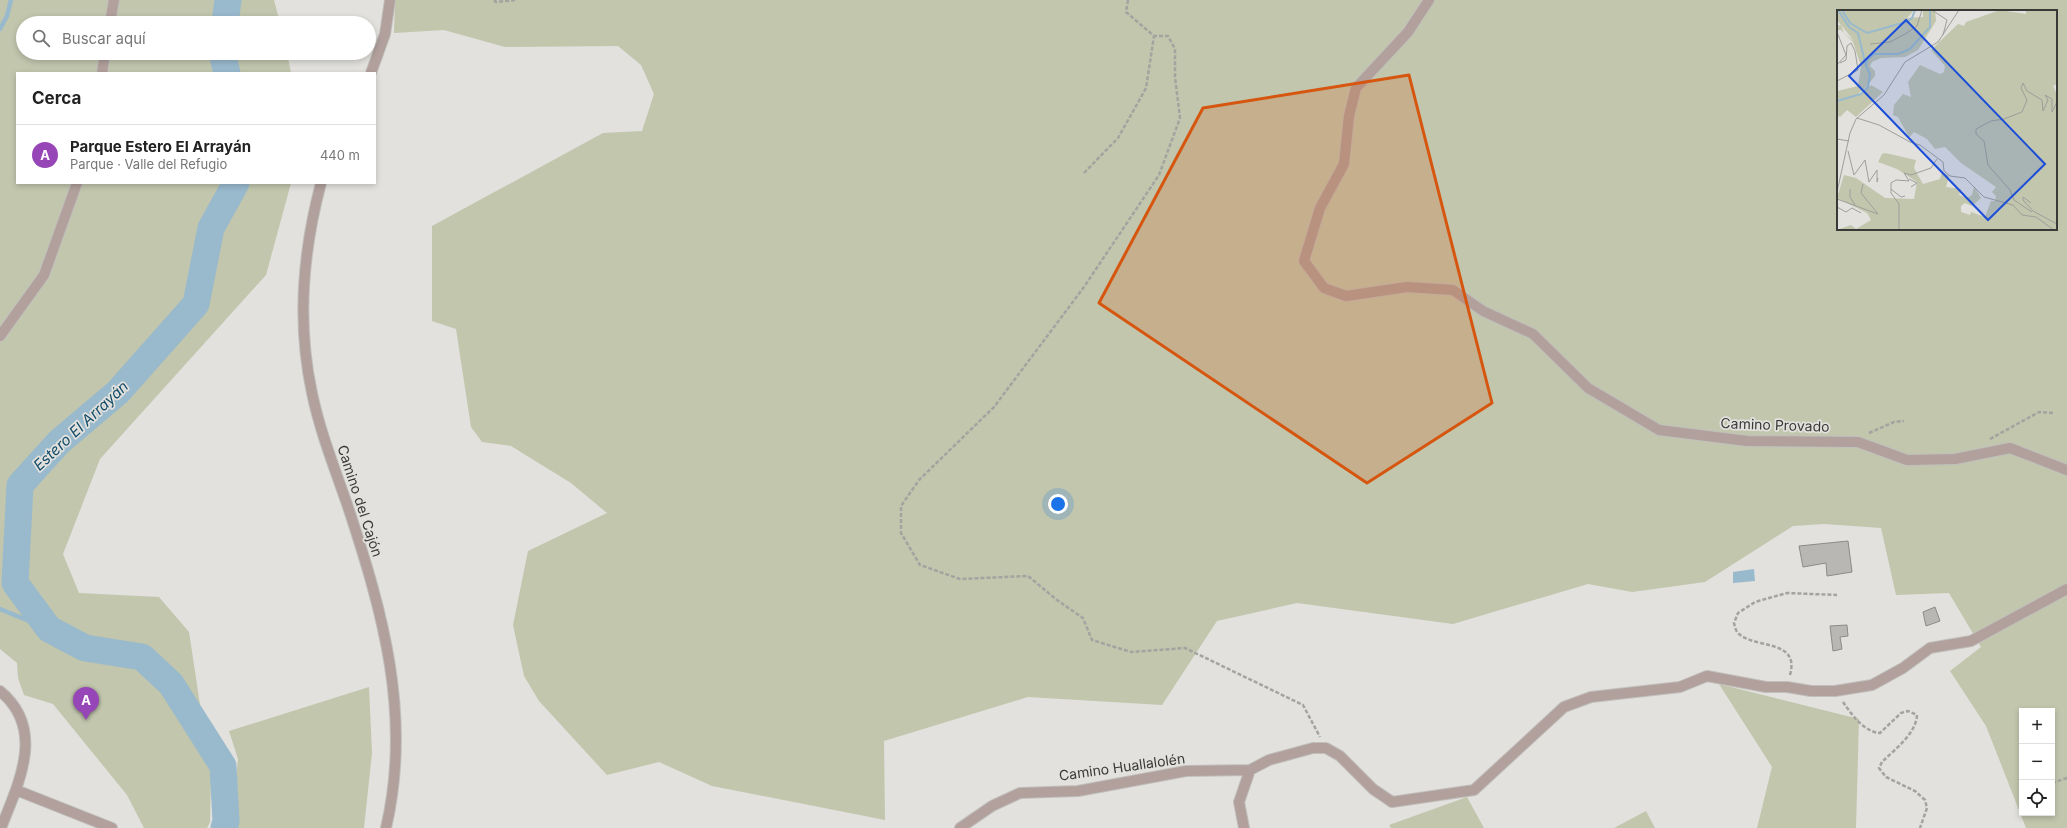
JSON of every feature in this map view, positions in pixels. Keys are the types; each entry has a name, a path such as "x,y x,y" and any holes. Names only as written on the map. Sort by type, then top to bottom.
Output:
{"street":[{"path":"111,16 114,0"},
{"path":"376,59 385,34 390,0"},
{"name":"Camino Provado","path":"1429,0 1408,32 1356,88 1349,116 1344,164 1320,208 1304,261 1324,288 1346,296 1407,287 1453,290 1483,311 1533,334 1588,388 1659,430 1746,441 1858,442 1907,460 1955,459 2010,448 2067,470"},
{"path":"102,72 104,60"},
{"path":"371,72 376,60"},
{"path":"0,336 44,275 77,184"},
{"name":"Camino del Cajón","path":"321,184 307,255 303,314 305,343 308,372 317,416 364,559 380,619 391,672 396,713 397,755 392,797 386,828"},
{"path":"1326,748 1340,756 1373,789 1392,802 1474,790 1564,707 1591,697 1680,687 1707,676 1766,687 1787,687 1811,691 1835,691 1872,685 1903,668 1930,648 1971,640 2067,589"},
{"path":"0,691 15,706 21,717 26,734 26,752 16,790 2,828"},
{"name":"Camino Huallalolén","path":"960,828 992,806 1020,793 1078,791 1186,771 1250,770 1269,760 1313,748 1326,748"},
{"path":"1244,828 1239,802 1250,770"},
{"path":"16,790 112,828"}],"path":[{"path":"494,0 496,2 516,0"},
{"path":"1128,0 1126,12 1154,36 1168,36 1176,49 1175,77 1180,118 1159,175 1084,287 994,407 919,480 901,506 901,533 920,565 960,579 1028,576 1083,618 1092,640 1131,652 1185,648 1303,705 1326,748"},
{"path":"1084,173 1118,138 1146,88 1154,36"},
{"path":"1985,441 2039,412 2053,414"},
{"path":"1858,442 1881,426 1904,421"},
{"path":"1787,687 1792,669 1791,660 1785,651 1760,642 1749,641 1737,633 1734,623 1738,613 1754,602 1787,593 1837,595"},
{"path":"1835,691 1859,722 1872,732 1880,732 1901,713 1908,711 1917,715 1916,724 1909,734 1882,762 1880,768 1886,778 1915,790 1925,800 1927,808 1920,828"},
{"path":"2055,782 2067,778"}],"highlighted area":[{"path":"1409,75 1492,403 1367,483 1099,303 1203,108"}],"green space":[{"path":"0,0 274,0 278,16 16,16 16,60 288,60 291,72 16,72 16,184 291,184 266,275 100,459 63,554 79,593 159,597 189,632 211,777 210,822 207,828 144,828 127,795 53,704 24,695 18,678 17,663 0,649"},
{"path":"395,0 2067,0 2067,828 2026,828 2021,816 2055,816 2055,708 2019,708 2019,810 1986,726 1950,671 1981,647 1949,593 1896,595 1881,528 1824,524 1793,526 1705,582 1632,592 1588,584 1453,624 1297,603 1217,621 1162,705 1028,697 884,741 885,820 712,786 659,762 607,775 539,701 524,676 513,625 528,551 607,513 571,483 511,446 482,442 471,427 456,329 432,321 432,226 603,133 642,131 654,94 641,65 618,46 505,47 444,30 394,33"},
{"path":"1719,684 1859,719 1856,828 1757,828 1772,767"},
{"path":"369,687 372,753 364,828 231,828 238,759 229,731"},
{"path":"1467,797 1484,828 1391,828 1389,825"},
{"path":"1646,811 1655,828 1614,828"}],"water":[{"path":"1754,569 1755,581 1733,583 1733,572"}],"building":[{"path":"1848,541 1852,572 1827,576 1826,563 1803,567 1799,546"},
{"path":"1935,607 1940,621 1926,626 1923,612"},
{"path":"1847,625 1848,636 1840,637 1842,649 1833,651 1830,626"}],"waterway":[{"path":"0,29 7,16 11,0"},
{"name":"Estero El Arrayán","path":"226,16 228,0"},
{"name":"Estero El Arrayán","path":"224,60 227,72"},
{"name":"Estero El Arrayán","path":"224,828 226,821 223,766 171,684 142,657 85,648 49,629 15,583 20,485 59,442 118,392 196,304 211,228 235,184"},
{"path":"0,609 49,629"}],"place":[{"name":"Parque Estero El Arrayán","path":"86,720"}]}
